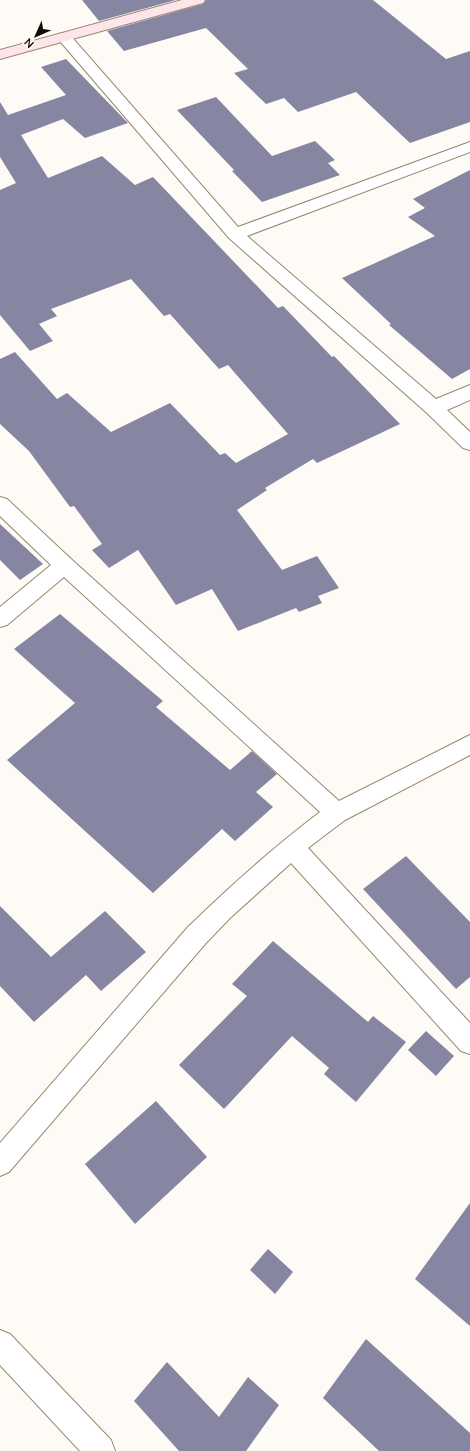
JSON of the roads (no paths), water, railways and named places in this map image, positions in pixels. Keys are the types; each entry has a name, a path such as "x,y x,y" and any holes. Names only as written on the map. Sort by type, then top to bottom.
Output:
{"street":[{"path":"0,56 198,0"},
{"path":"64,37 235,234 434,408 470,443"},
{"path":"235,234 470,147"},
{"path":"434,408 470,392"},
{"path":"0,504 64,565 337,813"},
{"path":"0,619 64,565"},
{"path":"0,1163 197,935 222,910 292,847 337,813 470,744"},
{"path":"292,847 470,1042"},
{"path":"0,1344 100,1451"}]}
